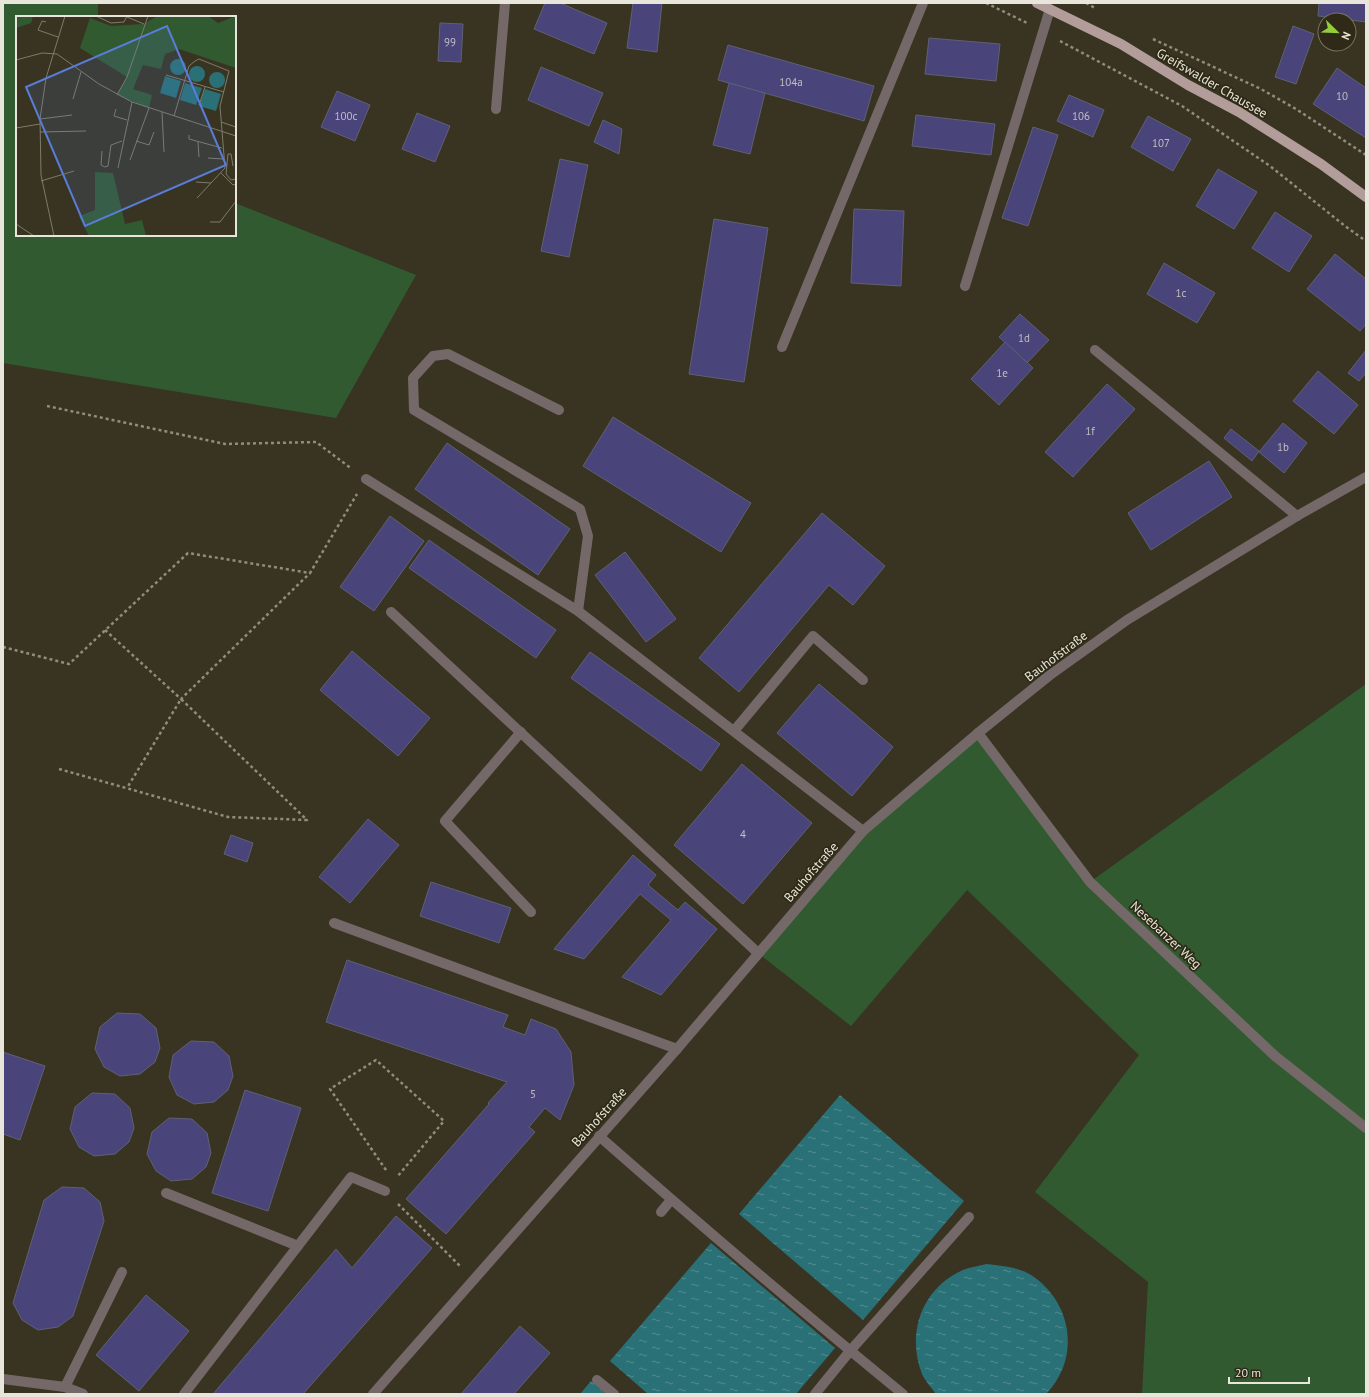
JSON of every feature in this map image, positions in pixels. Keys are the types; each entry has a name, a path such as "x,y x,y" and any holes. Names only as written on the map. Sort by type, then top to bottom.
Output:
{"main road":[{"name":"Greifswalder Chaussee","path":"1037,3 1121,44 1188,85 1239,112 1321,164 1366,197"}],"street":[{"path":"496,109 506,3"},
{"path":"782,347 923,3"},
{"path":"965,286 1050,9"},
{"path":"1094,350 1297,516"},
{"path":"559,410 448,354 433,356 413,378 414,410 580,509 588,536 578,611"},
{"name":"Bauhofstraße","path":"373,1394 677,1049 863,831 978,733 1050,675 1127,620 1297,516 1366,477"},
{"path":"366,480 578,611 863,831"},
{"path":"391,612 758,953"},
{"path":"734,731 813,636 864,680"},
{"path":"520,732 445,821 531,912"},
{"name":"Nesebanzer Weg","path":"978,733 1090,882 1275,1056 1366,1128"},
{"path":"334,922 677,1049"},
{"path":"599,1136 671,1200 903,1394"},
{"path":"184,1394 350,1177 385,1191"},
{"path":"166,1193 298,1246"},
{"path":"661,1212 671,1200"},
{"path":"815,1394 850,1351 969,1217"},
{"path":"65,1387 122,1272"},
{"path":"3,1379 65,1387 82,1394"},
{"path":"598,1380 614,1394"}],"path":[{"path":"986,3 1182,106 1270,166 1366,241"},
{"path":"1086,3 1100,11"},
{"path":"1147,36 1261,89 1296,109 1366,155"},
{"path":"47,406 225,444 316,442 366,480 310,573 181,699 127,788"},
{"path":"3,647 69,664 188,553 310,573"},
{"path":"59,769 228,817 307,820 181,699 105,630"},
{"path":"393,1181 330,1089 376,1060 444,1121 385,1191 474,1280"}],"green space":[{"path":"3,3 98,3 98,16 16,16 16,236 236,236 236,203 416,275 336,418 3,363"},
{"path":"1366,684 1366,1394 1142,1394 1148,1282 1035,1192 1139,1055 967,890 851,1026 758,953 863,831 978,733 1090,882"}],"water":[{"path":"840,1095 964,1201 863,1320 739,1214"},
{"path":"711,1243 835,1348 796,1394 648,1394 610,1361"},
{"path":"987,1264 1017,1269 1034,1277 1047,1289 1057,1302 1064,1317 1067,1333 1067,1349 1064,1365 1057,1380 1046,1394 936,1394 922,1374 917,1358 917,1328 921,1313 928,1300 937,1288 949,1278 963,1270"},
{"path":"591,1381 606,1394 580,1394"}],"building":[{"path":"545,3 560,3 607,23 594,54 534,29"},
{"path":"633,3 662,3 657,52 627,48"},
{"path":"1319,3 1366,3 1366,22 1357,21 1357,12 1318,12"},
{"path":"440,23 463,24 461,62 438,61"},
{"path":"1293,26 1314,34 1296,84 1275,77"},
{"path":"929,38 1000,44 996,81 925,74"},
{"path":"728,45 874,86 864,121 718,80"},
{"path":"541,67 603,93 589,126 528,100"},
{"path":"1337,68 1366,88 1366,138 1313,104"},
{"path":"729,83 765,93 750,154 713,145"},
{"path":"337,91 370,105 355,141 321,127"},
{"path":"1069,95 1104,110 1093,137 1057,121"},
{"path":"417,113 450,126 435,162 402,149"},
{"path":"916,115 995,124 991,155 912,146"},
{"path":"1148,116 1191,139 1173,171 1131,147"},
{"path":"603,120 622,129 619,154 594,142"},
{"path":"1033,127 1058,135 1028,226 1002,218"},
{"path":"560,159 588,165 569,257 541,251"},
{"path":"1218,169 1257,192 1234,229 1196,206"},
{"path":"854,209 904,211 901,286 851,283"},
{"path":"1275,212 1312,236 1289,272 1252,248"},
{"path":"714,219 768,228 744,382 689,374"},
{"path":"1335,254 1366,279 1366,324 1360,331 1307,289"},
{"path":"1164,263 1215,293 1197,323 1147,294"},
{"path":"1020,314 1049,340 1027,363 999,337"},
{"path":"1005,342 1033,368 999,405 971,379"},
{"path":"1366,350 1366,373 1359,381 1348,373"},
{"path":"1318,371 1358,405 1334,434 1293,401"},
{"path":"1107,384 1135,409 1073,477 1045,452"},
{"path":"613,417 751,503 721,552 583,466"},
{"path":"1283,423 1307,443 1284,473 1259,452"},
{"path":"1231,429 1259,451 1252,461 1224,438"},
{"path":"447,443 570,529 538,575 415,489"},
{"path":"1209,461 1232,497 1151,550 1128,513"},
{"path":"822,513 885,566 853,605 829,585 739,692 699,658"},
{"path":"390,516 424,541 374,611 340,587"},
{"path":"429,540 556,630 536,658 409,568"},
{"path":"625,552 676,619 646,642 595,575"},
{"path":"352,651 430,718 398,756 320,690"},
{"path":"590,652 720,744 701,771 571,678"},
{"path":"819,684 893,747 852,796 777,733"},
{"path":"742,764 812,823 743,904 674,845"},
{"path":"368,819 399,845 350,903 319,877"},
{"path":"231,835 253,843 247,862 224,854"},
{"path":"633,855 656,875 648,885 678,910 685,902 717,929 661,995 622,977 671,920 640,894 584,959 554,949"},
{"path":"431,882 511,908 499,943 420,916"},
{"path":"347,960 508,1015 503,1027 525,1035 531,1019 556,1029 571,1052 574,1085 560,1120 545,1108 529,1127 535,1132 446,1234 406,1199 507,1082 326,1022"},
{"path":"117,1013 140,1014 156,1028 160,1048 155,1062 140,1074 120,1076 104,1067 95,1049 100,1027"},
{"path":"191,1041 214,1042 229,1056 233,1076 228,1090 214,1102 194,1104 177,1095 169,1077 173,1055"},
{"path":"3,1052 45,1066 20,1140 3,1134"},
{"path":"245,1090 301,1108 268,1211 212,1193"},
{"path":"92,1093 115,1094 130,1108 134,1128 129,1142 115,1154 94,1156 79,1147 70,1129 75,1107"},
{"path":"169,1118 192,1119 207,1133 211,1153 206,1167 192,1179 171,1181 156,1171 147,1154 152,1132"},
{"path":"62,1187 84,1188 100,1202 104,1221 73,1316 58,1327 38,1330 22,1320 13,1303 44,1200"},
{"path":"396,1216 432,1248 303,1394 213,1394 336,1249 352,1268"},
{"path":"146,1295 189,1331 139,1391 96,1355"},
{"path":"520,1326 550,1353 514,1394 461,1394"}]}
